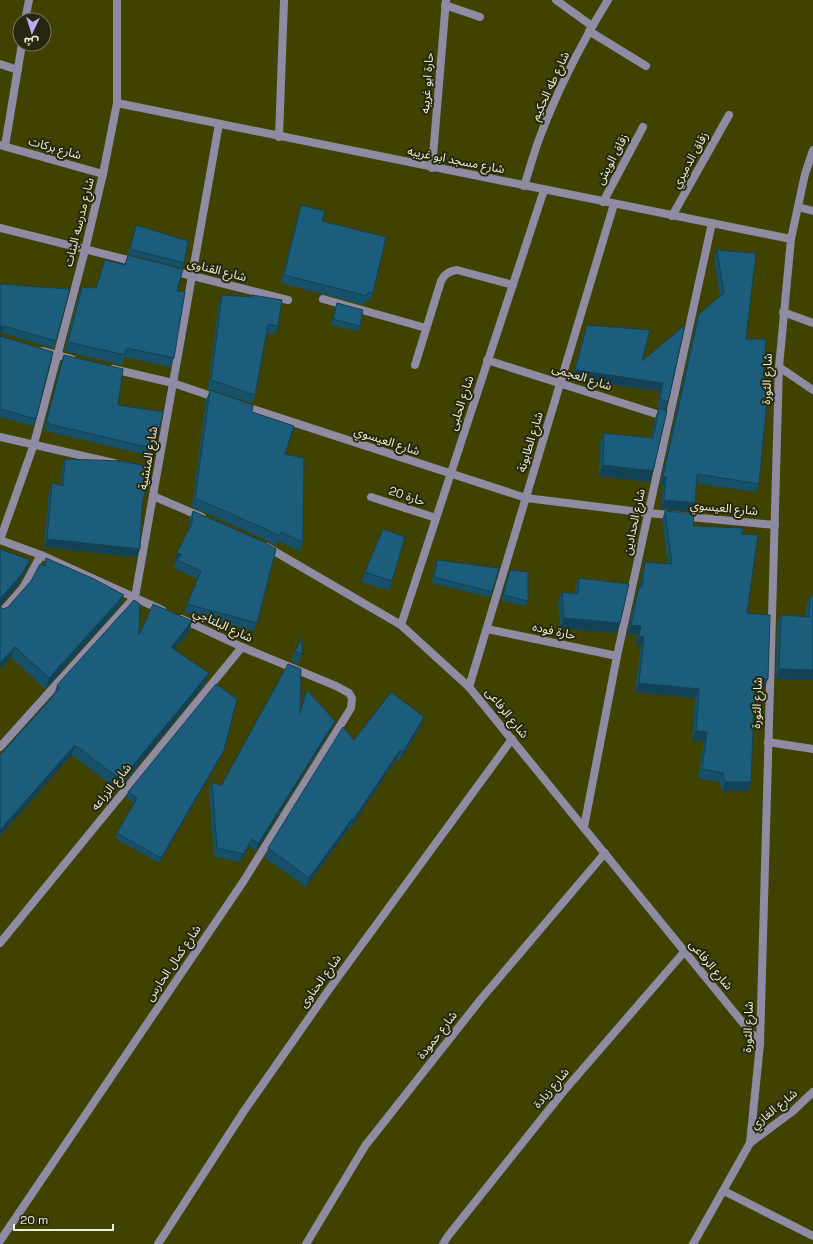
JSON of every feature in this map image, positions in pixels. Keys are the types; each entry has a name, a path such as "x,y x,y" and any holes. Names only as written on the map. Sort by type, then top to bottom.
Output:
{"street":[{"path":"26,12 28,0"},
{"name":"شارع مدرسه البنات","path":"0,540 34,444 104,174 116,103 117,0"},
{"path":"279,137 284,0"},
{"path":"556,0 591,28 646,66"},
{"name":"شارع طه الحكيم","path":"524,186 544,128 558,95 591,28 608,0"},
{"path":"445,2 480,17"},
{"name":"حارة ابو غريبه","path":"432,168 445,2"},
{"path":"3,145 21,52"},
{"path":"0,64 18,70"},
{"name":"شارع مسجد ابو غريبه","path":"116,103 432,168 791,239"},
{"name":"زقاق الدميري","path":"672,216 729,115"},
{"name":"شارع المنشية","path":"135,597 153,496 153,471 173,383 219,124"},
{"name":"زقاق الويش","path":"602,202 643,127"},
{"name":"شارع بركات","path":"3,145 104,174"},
{"name":"شارع الثورة","path":"693,1244 750,1143 760,1044 779,367 791,239 805,174 813,150"},
{"name":"شارع الحلبى","path":"401,625 544,190"},
{"name":"شارع الطابونة","path":"469,687 614,204"},
{"path":"798,207 813,211"},
{"name":"شارع الحدادين","path":"584,827 616,656 712,223"},
{"path":"0,228 146,265"},
{"name":"شارع القناوى","path":"161,268 288,300"},
{"path":"415,365 441,281 447,273 457,270 512,285"},
{"path":"322,299 426,328"},
{"path":"783,312 813,323"},
{"path":"36,349 80,361"},
{"name":"شارع العجمى","path":"487,360 669,418"},
{"name":"شارع العيسوي","path":"103,366 173,383 526,498 648,513 775,525"},
{"path":"779,367 813,390"},
{"path":"0,437 119,464"},
{"path":"153,496 211,522"},
{"name":"حارة 20","path":"371,496 436,518"},
{"name":"شارع البلتاجي","path":"0,540 41,555 242,647 336,686 349,693"},
{"name":"شارع الرفاعى","path":"262,544 401,625 469,687 760,1044"},
{"path":"0,614 24,588 41,555"},
{"path":"0,747 135,597"},
{"name":"حارة فوده","path":"487,629 616,656"},
{"name":"شارع الزراعه","path":"0,943 242,647"},
{"name":"شارع كمال الحارس","path":"0,1241 242,882 351,708 352,698 349,693"},
{"name":"شارع الحناوى","path":"158,1244 244,1111 325,994 512,739"},
{"path":"768,742 813,749"},
{"name":"شارع حمودة","path":"306,1244 365,1146 481,999 605,853"},
{"name":"شارع زيادة","path":"443,1244 563,1092 684,952"},
{"name":"شارع الغازي","path":"750,1143 793,1111 813,1092"},
{"path":"724,1191 813,1236"}],"building":[{"path":"301,205 325,211 322,221 386,237 373,293 368,292 367,296 284,275"},
{"path":"136,225 188,241 184,263 130,249"},
{"path":"717,250 756,253 746,339 766,339 763,379 768,379 759,484 697,474 695,503 664,500 666,477 663,477 699,314 724,293"},
{"path":"128,255 183,269 177,291 185,292 174,358 126,348 125,355 68,342 82,287 96,288 105,260 125,265"},
{"path":"0,284 70,289 56,341 4,326 0,327"},
{"path":"222,295 252,297 252,295 282,300 278,326 268,324 255,395 211,380"},
{"path":"337,303 363,310 360,326 333,319"},
{"path":"587,325 650,330 642,361 685,325 668,402 660,399 663,383 575,370"},
{"path":"0,336 53,352 36,419 0,409"},
{"path":"64,355 123,369 118,405 163,412 155,449 49,424 49,422 46,422"},
{"path":"210,390 253,405 252,412 294,426 285,454 304,458 303,542 281,532 279,536 195,498"},
{"path":"659,408 667,411 653,471 603,465 604,433 653,438"},
{"path":"65,459 122,461 151,467 142,505 140,549 47,539 52,483 63,486"},
{"path":"193,511 262,541 276,549 257,623 187,604 201,571 177,560 182,554 177,553 192,523"},
{"path":"665,511 694,514 693,526 744,528 741,534 758,535 747,613 770,615 768,679 755,678 751,782 725,782 723,773 702,769 707,732 696,731 699,689 639,683 644,637 639,636 641,626 631,625 639,587 642,587 645,562 672,564"},
{"path":"383,529 405,537 392,581 365,572"},
{"path":"0,549 30,560 22,574 0,599"},
{"path":"46,558 94,579 124,595 49,678 15,647 0,663 0,606 3,609 8,607 31,581 40,564 45,566"},
{"path":"437,560 499,568 492,592 434,577"},
{"path":"510,570 528,572 528,601 503,595"},
{"path":"579,578 629,584 620,623 564,618 562,592 578,594"},
{"path":"810,596 813,596 813,670 779,669 781,615 809,617"},
{"path":"134,600 140,604 139,635 153,604 192,621 171,647 209,673 121,780 75,745 0,830 0,755 60,688 57,685"},
{"path":"302,638 302,654 295,651"},
{"path":"288,664 301,669 300,713 307,690 335,721 258,844 252,839 243,854 217,848 212,782 221,786"},
{"path":"216,684 237,699 224,750 161,858 117,833 137,798 128,792"},
{"path":"391,692 424,717 403,752 400,750 353,820 352,819 309,878 268,848 343,727 354,740"}]}
